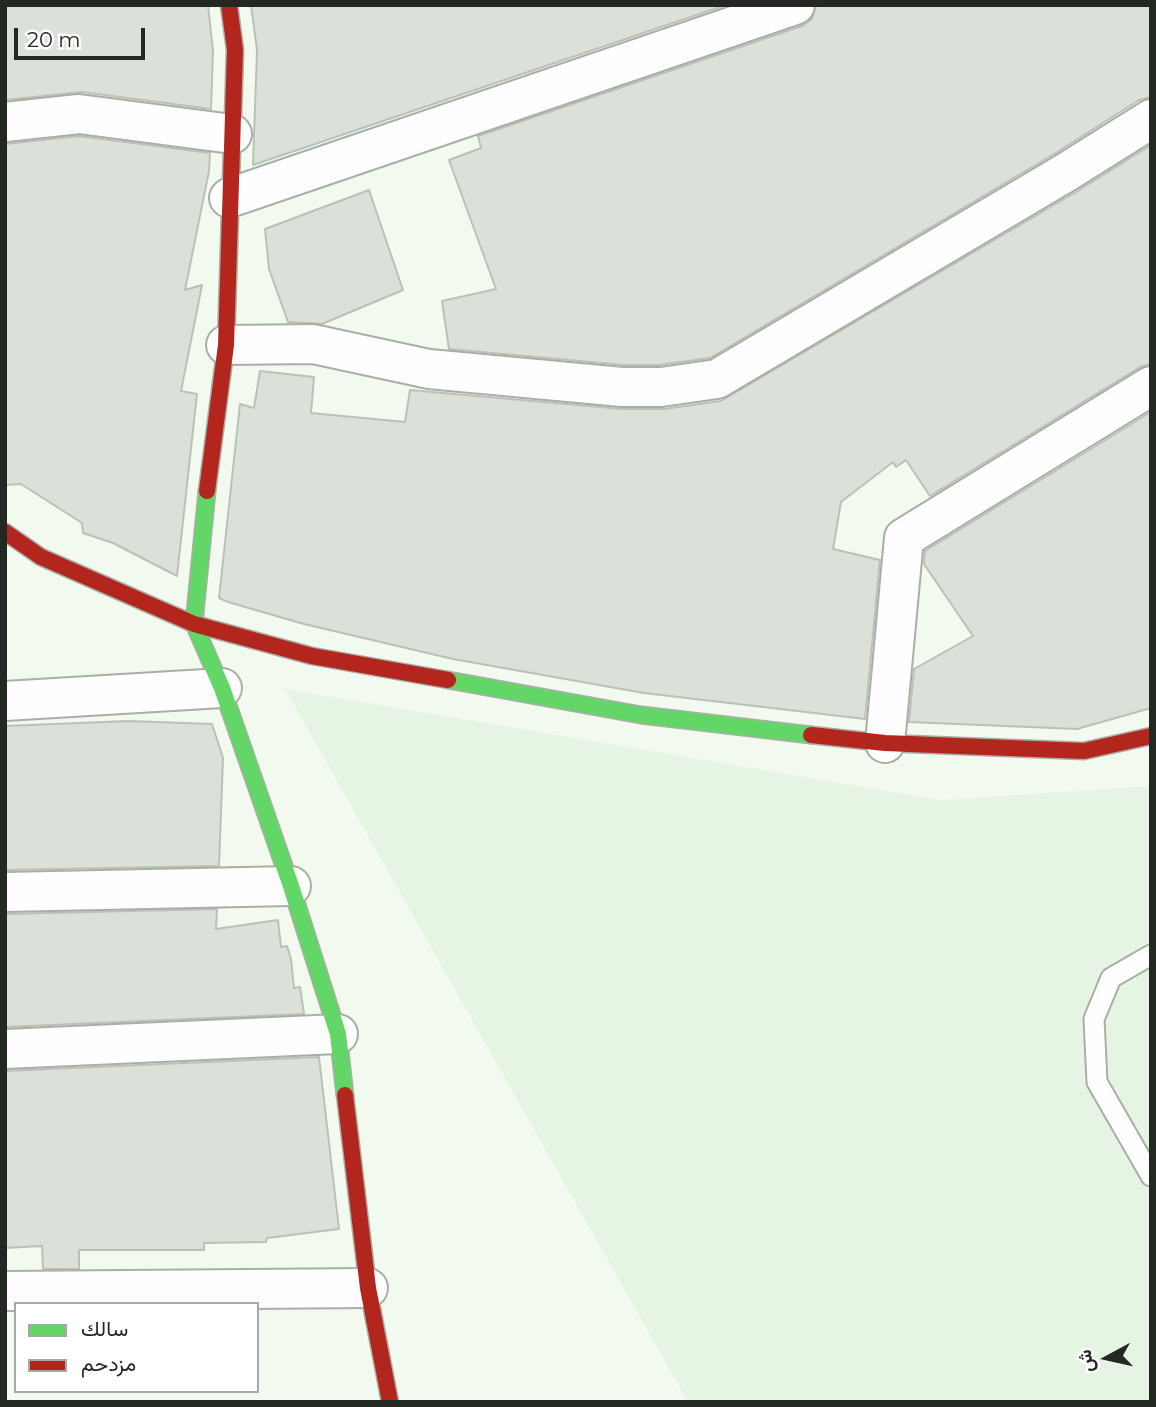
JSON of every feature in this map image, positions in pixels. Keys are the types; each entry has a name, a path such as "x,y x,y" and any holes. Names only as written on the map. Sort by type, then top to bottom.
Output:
{"street":[{"path":"229,5 235,50 226,345 208,482 194,624 222,688 291,886 338,1034 368,1288 390,1402"},
{"path":"229,198 795,5"},
{"path":"5,122 79,114 232,134"},
{"path":"226,345 313,344 429,369 622,387 660,387 717,379 1065,173 1151,119"},
{"path":"885,743 904,538 1151,386"},
{"path":"5,532 41,557 194,624 312,656 640,715 885,743 1084,751 1151,736"},
{"path":"5,701 222,688"},
{"path":"5,892 291,886"},
{"path":"5,1049 338,1034"},
{"path":"5,1291 368,1288"}],"lane":[{"path":"1151,956 1111,978 1094,1019 1097,1082 1151,1176"}],"shaded area":[{"path":"285,689 941,800 1151,786 1151,1402 688,1402"}],"building":[{"path":"5,5 208,5 213,51 211,109 82,92 5,100"},
{"path":"251,5 726,5 253,165 257,50"},
{"path":"816,5 1151,5 1151,97 1139,100 1054,154 710,358 659,365 623,365 449,349 442,301 496,289 449,160 481,148 478,136 802,26 812,19"},
{"path":"79,136 210,153 209,171 185,290 202,285 181,391 197,394 177,576 113,543 83,533 82,523 21,484 5,485 5,144"},
{"path":"1151,145 1151,364 1140,367 930,496 906,460 896,467 893,462 841,502 833,549 880,560 865,719 644,693 453,659 304,624 219,598 240,404 254,408 260,371 314,377 311,413 405,422 410,390 622,409 664,409 721,401"},
{"path":"369,190 403,290 322,324 288,322 269,269 265,229"},
{"path":"1151,412 1151,708 1077,729 909,722 914,669 973,636 924,564 925,551"},
{"path":"128,721 212,724 223,758 219,866 5,870 5,726"},
{"path":"217,909 216,929 278,920 281,947 287,946 294,988 300,987 304,1014 5,1027 5,914"},
{"path":"319,1057 339,1229 267,1238 266,1242 204,1243 204,1250 79,1250 79,1269 43,1269 42,1246 5,1248 5,1071"}],"traffic: fast":[{"path":"207,491 194,624 222,688 291,886 338,1034 345,1095"},
{"path":"448,680 641,715 811,735"}],"traffic: jam":[{"path":"207,491 226,345 235,50 229,5"},
{"path":"5,532 41,557 194,624 312,656 448,680"},
{"path":"811,735 885,743 1084,751 1151,736"},
{"path":"345,1095 368,1288 390,1402"}]}
